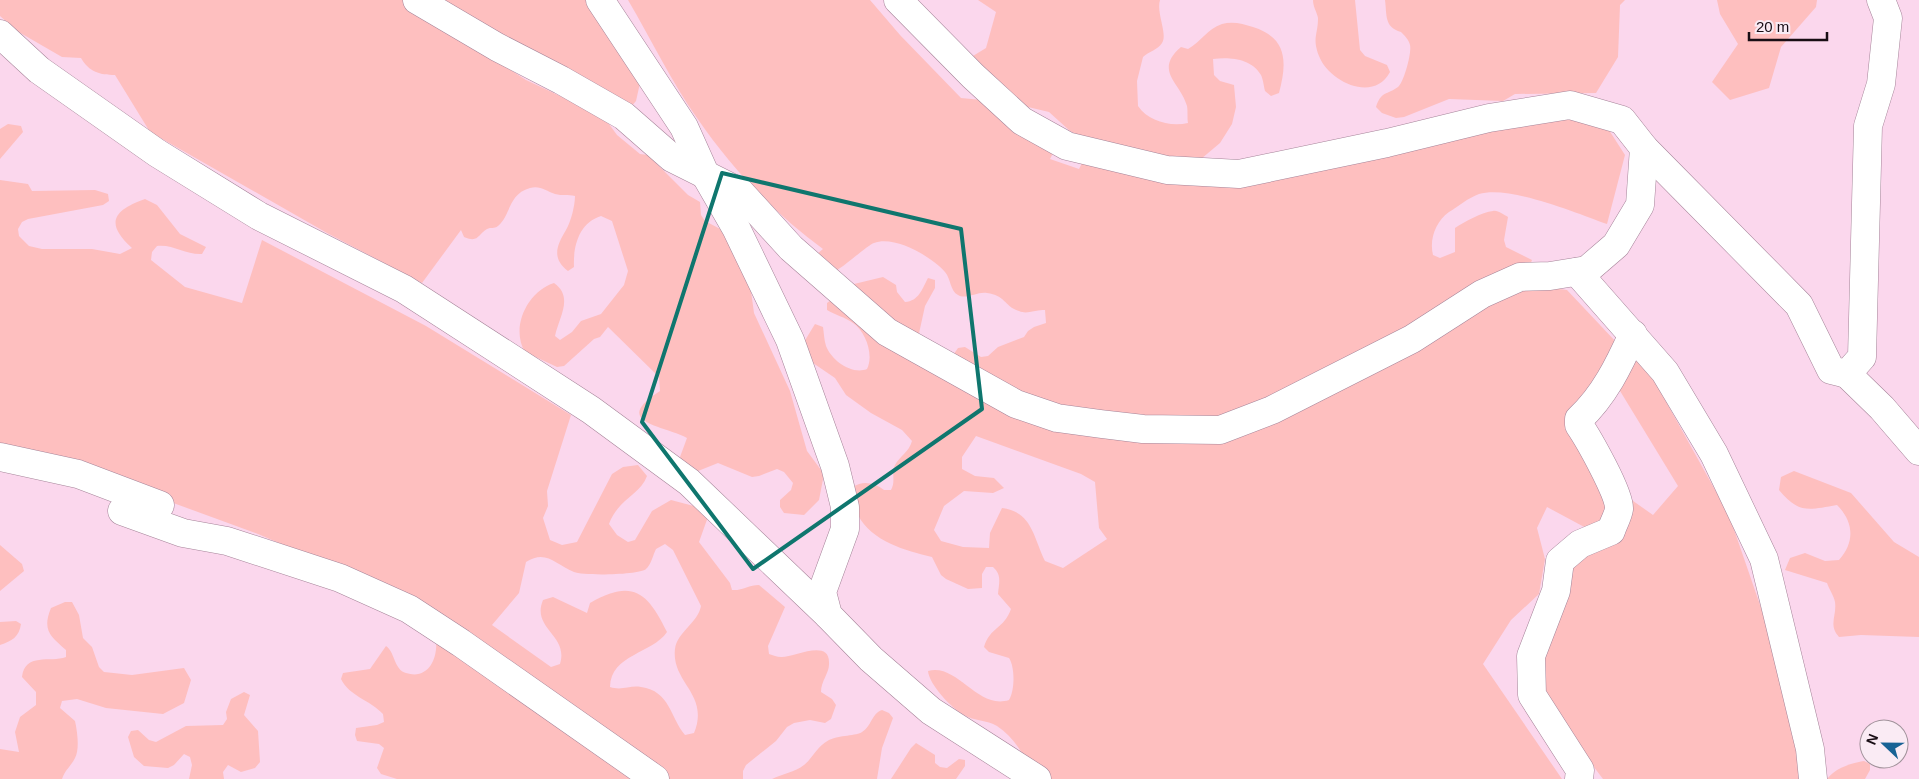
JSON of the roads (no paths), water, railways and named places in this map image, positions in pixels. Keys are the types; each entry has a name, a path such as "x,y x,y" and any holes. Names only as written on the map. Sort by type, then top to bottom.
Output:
{"street":[{"path":"417,0 496,47 561,80 624,116 672,158 740,192 790,248 887,332 1016,404 1057,418 1101,424 1143,428 1220,430 1272,410 1412,339 1482,294 1520,277 1550,276 1587,270 1616,245 1640,205 1644,148"},
{"path":"600,0 684,127 706,176 736,228 790,340 836,466 844,507 845,529 822,592 828,615"},
{"path":"898,0 973,76 1022,121 1067,146 1167,170 1238,174 1368,147 1489,118 1570,106 1622,120 1644,148 1799,305 1831,370 1847,374 1882,408 1919,451"},
{"path":"1847,374 1862,356 1868,126 1880,84 1888,18 1881,0"},
{"path":"0,34 39,70 157,153 259,216 404,290 591,410 689,482 828,615 871,660 931,711 992,748 1037,779"},
{"path":"1577,272 1666,372 1696,420 1764,559 1810,749 1813,779"},
{"path":"1579,779 1580,770 1532,695 1532,656 1556,591 1560,562 1580,544 1611,531 1619,508 1600,462 1579,425 1579,419 1591,408 1610,380 1633,334"},
{"path":"0,457 78,474 161,505 227,541"},
{"path":"122,511 183,532 227,541 340,578 409,609 461,643 655,779"}]}
